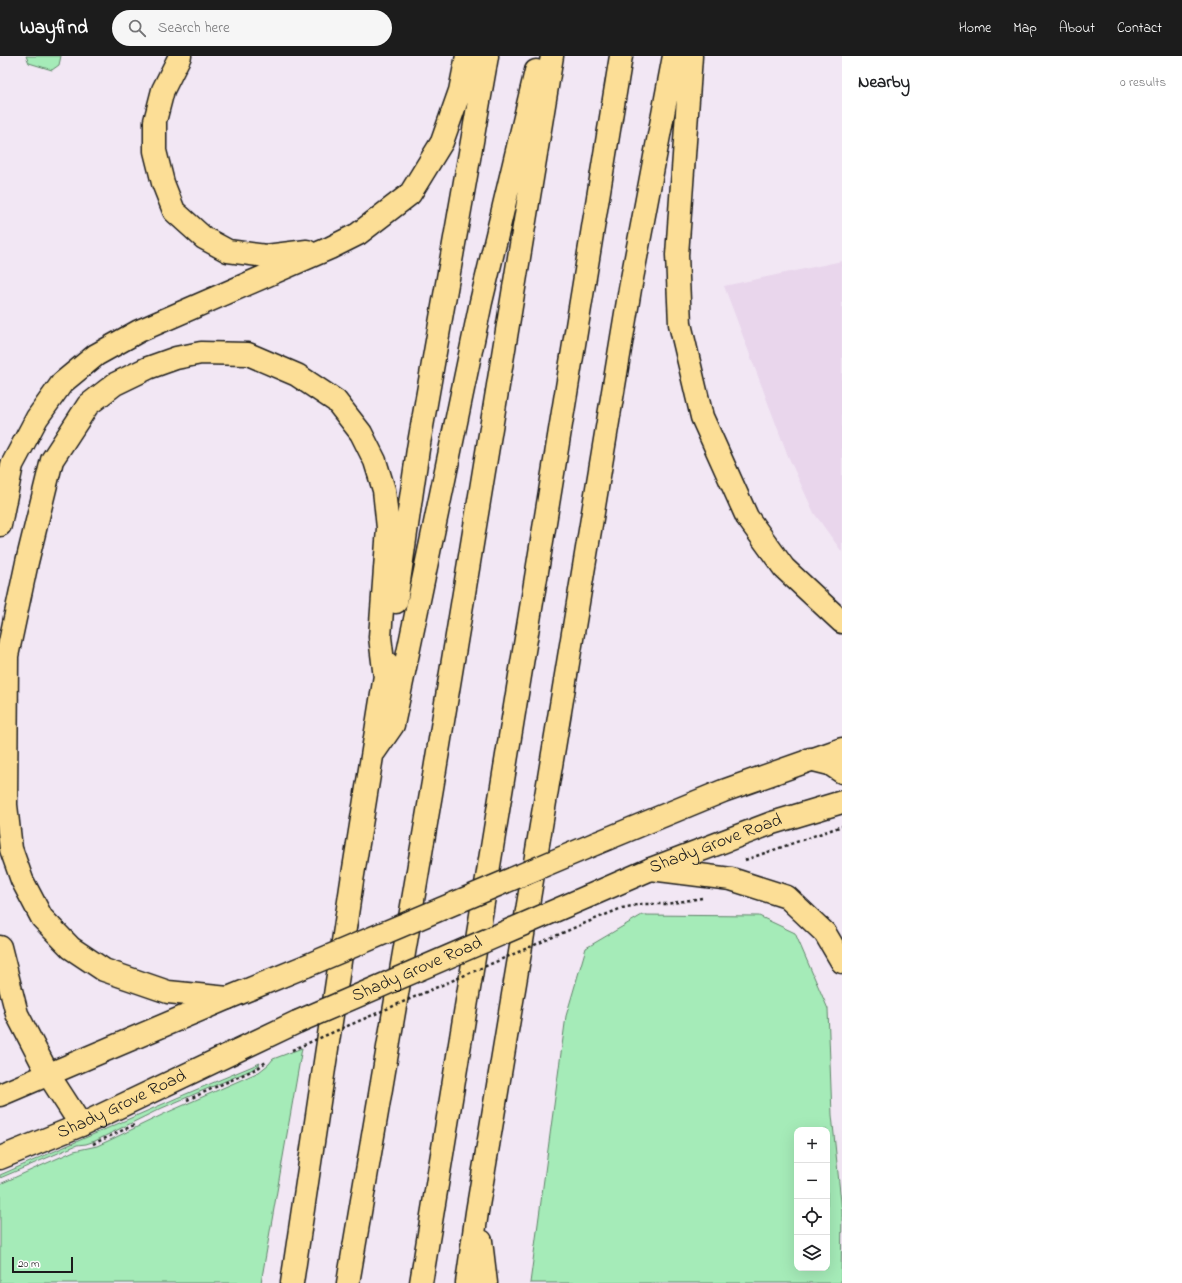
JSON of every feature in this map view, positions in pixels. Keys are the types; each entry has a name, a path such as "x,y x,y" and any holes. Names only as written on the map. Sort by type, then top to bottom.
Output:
{"main road":[{"path":"180,56 163,90 155,121 155,150 163,184 174,211 204,238 228,251 266,256 330,248"},
{"path":"0,525 12,465 37,418 62,383 96,355 139,331 330,248 358,234 410,194 442,142 460,90 467,56"},
{"path":"292,1283 385,678 418,449 487,56"},
{"path":"372,756 393,725 481,302 539,56"},
{"path":"348,1283 432,790 552,56"},
{"path":"421,1283 620,56"},
{"path":"467,1283 477,1212 630,289 674,56"},
{"path":"691,56 677,255 680,324 702,417 748,517 784,568 842,622"},
{"path":"228,998 168,992 104,970 71,948 42,918 22,880 12,849 6,805 7,656 27,562 52,460 88,405 116,384 148,368 176,358 201,354 248,354 297,375 336,401 361,433 375,460 384,490 388,528 380,637 385,678"},
{"path":"0,1095 723,791 842,748"},
{"path":"810,759 830,764 842,772"},
{"name":"Shady Grove Road","path":"0,1158 81,1125 297,1022 651,869 772,824 842,802"},
{"path":"651,869 732,879 786,897 825,933 842,962"},
{"path":"0,947 17,1014 48,1074 81,1125"},
{"path":"477,1212 486,1283"}],"path":[{"path":"738,863 842,826"},
{"path":"292,1050 622,908 642,904 666,904 703,898"}],"shaded area":[{"path":"842,261 842,552 814,513 788,456 724,286"}],"green space":[{"path":"26,56 61,56 59,65 52,70 29,63"},
{"path":"642,915 759,916 795,933 828,1009 832,1115 842,1212 841,1283 530,1283 566,1016 586,948"},
{"path":"302,1048 261,1283 0,1283 0,1184 74,1151 97,1146 166,1113 259,1072 273,1059"},
{"path":"260,1063 251,1070 162,1108 95,1141 77,1145 0,1178 0,1175"}]}
